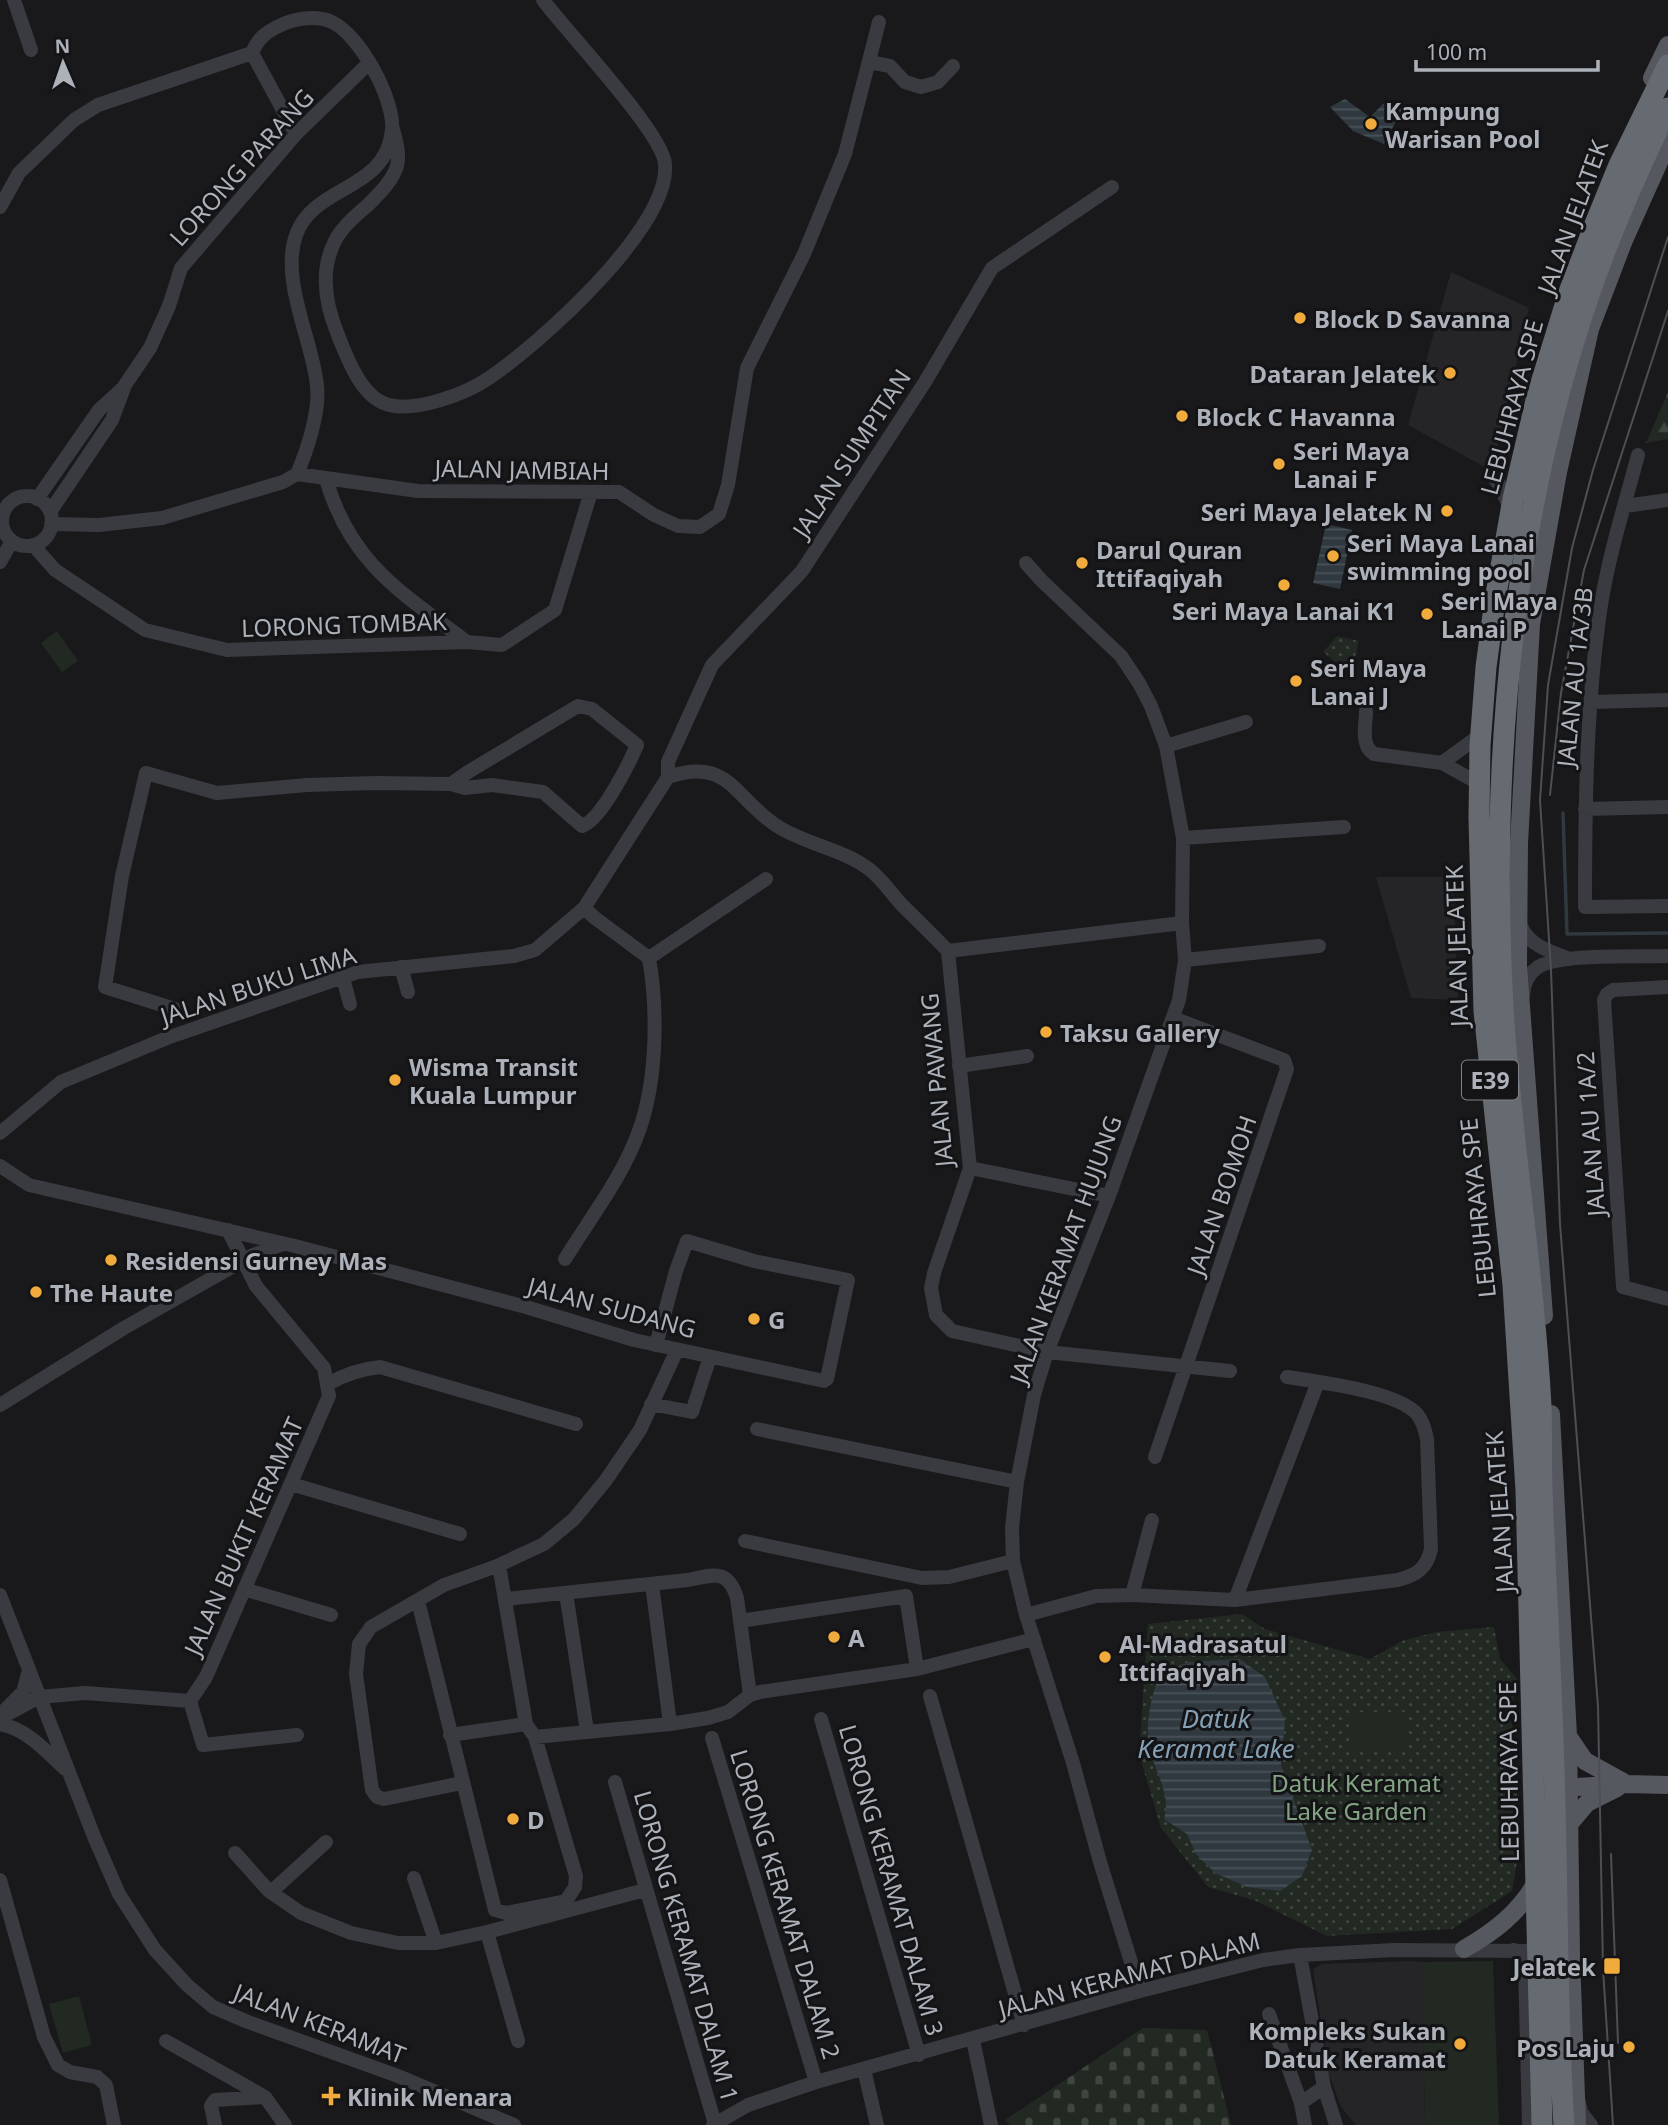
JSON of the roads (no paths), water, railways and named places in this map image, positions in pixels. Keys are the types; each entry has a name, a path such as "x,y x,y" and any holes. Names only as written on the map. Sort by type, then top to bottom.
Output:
{"highway":[{"name":"LEBUHRAYA SPE","path":"1544,2125 1526,1490 1513,1285 1484,1011 1480,745 1495,600 1513,499 1537,396 1569,292 1595,224 1619,165 1668,65"},
{"name":"LEBUHRAYA SPE","path":"1564,2125 1553,1693 1541,1405 1503,1006 1500,815 1508,668 1536,499 1556,407 1589,297 1636,176 1668,108"}],"main road":[{"name":"JALAN JELATEK","path":"1544,2125 1544,1869 1510,1313 1481,995 1476,782 1479,736 1499,579 1527,433 1589,235 1642,96 1668,45"},
{"path":"1577,2125 1568,1736 1548,1370 1517,966 1516,905 1531,624 1558,472 1590,329 1624,240 1668,142"},
{"path":"1481,995 1492,992 1505,983 1517,966"},
{"path":"1568,1736 1585,1761 1626,1784"},
{"path":"1571,1822 1587,1803 1597,1796 1626,1784"},
{"path":"1541,1813 1551,1794 1557,1789 1570,1786 1668,1785"},
{"path":"1464,1949 1510,1917 1524,1902 1544,1869"}],"street":[{"path":"15,0 31,50"},
{"path":"296,134 252,53 257,40 268,31 289,21 315,18 334,23 365,53 379,80 398,149 396,167 381,192 346,225 334,241 328,261 326,292 338,336 366,390 376,400 389,406 411,406 449,397 488,379 548,330 630,247 661,194 666,164 662,149 627,102 542,0"},
{"name":"JALAN JAMBIAH","path":"297,474 418,491 619,492 654,515 678,526 700,527 719,514 728,485 747,368 804,254 845,154 879,22"},
{"path":"0,207 19,173 74,120 98,105 252,53"},
{"path":"869,62 890,66 905,82 921,86 937,82 953,66"},
{"name":"LORONG PARANG","path":"50,518 113,420 125,386 150,348 169,306 181,268 296,134 369,63"},
{"path":"50,518 99,525 162,518 283,482 297,474 313,419 318,389 294,281 296,236 306,216 320,203 357,184 377,167 393,129"},
{"name":"JALAN SUMPITAN","path":"668,776 668,762 712,665 802,571 925,382 992,268 1112,187"},
{"name":"LORONG PARANG","path":"37,499 99,410 125,386"},
{"name":"JALAN AU 1A/3B","path":"1638,455 1601,603 1590,702 1585,809 1585,907 1668,906"},
{"path":"1512,514 1501,487 1492,475 1514,474 1520,470"},
{"path":"326,479 333,503 353,542 388,583 467,642"},
{"name":"LORONG TOMBAK","path":"33,545 55,570 145,630 227,650 467,642 502,645 555,610 591,492"},
{"path":"16,499 37,499 50,518 46,537 33,545 19,545 12,541 2,523 2,509 16,499"},
{"path":"1625,506 1668,500"},
{"path":"0,562 12,541"},
{"name":"JALAN KERAMAT HUJUNG","path":"1026,563 1121,656 1151,706 1166,746 1183,838 1182,923 1185,960 1179,1000 1109,1196 1047,1352 1034,1395 1017,1482 1012,1528 1013,1561 1026,1615 1140,1991"},
{"path":"1590,702 1668,701"},
{"path":"178,1010 105,987 122,876 146,773 217,793 307,785 375,783 452,785 465,788 492,785 543,792 582,826 589,824 608,799 637,745 593,709 578,706 468,772 452,785"},
{"path":"1366,711 1367,750 1374,754 1437,762 1476,782"},
{"path":"1166,746 1246,722"},
{"path":"1437,762 1479,736"},
{"path":"668,776 698,771 712,772 728,780 773,824 870,869 948,951 1182,923"},
{"name":"JALAN BUKU LIMA","path":"0,1133 61,1082 167,1038 358,972 514,956 535,950 584,908 668,776"},
{"path":"1585,809 1668,807"},
{"path":"1183,838 1344,827"},
{"path":"649,958 766,879"},
{"path":"1516,905 1525,936 1534,944 1570,959"},
{"path":"584,908 649,958"},
{"path":"1185,960 1319,946"},
{"name":"JALAN PAWANG","path":"948,951 970,1168 934,1273 931,1288 936,1315 952,1331 1047,1352 1230,1371"},
{"path":"1521,1021 1524,988 1535,968 1546,963 1570,959 1668,956"},
{"path":"565,1259 614,1182 640,1128 654,1057 649,958"},
{"path":"401,967 408,992"},
{"path":"343,978 350,1004"},
{"name":"JALAN AU 1A/2","path":"1668,987 1613,990 1604,1000 1623,1287 1668,1299"},
{"name":"JALAN BOMOH","path":"1155,1457 1287,1069 1284,1060 1173,1018"},
{"path":"959,1066 1027,1056"},
{"path":"970,1168 1109,1196"},
{"name":"JALAN SUDANG","path":"3,1174 29,1185 284,1244 526,1307 656,1345 824,1381 827,1379 848,1281 844,1278 754,1261 687,1241 656,1345"},
{"path":"228,1230 256,1286 324,1368 328,1384 361,1369 380,1367 576,1424"},
{"path":"0,1405 124,1328 263,1251 284,1244"},
{"path":"462,1783 384,1799 377,1797 372,1790 356,1674 359,1644 371,1627 444,1586 544,1544 573,1519 606,1480 640,1430 677,1350"},
{"path":"651,1404 692,1412 710,1357"},
{"path":"1026,1615 1083,1598 1132,1595 1235,1600 1398,1580 1411,1577 1422,1570 1429,1561 1431,1549 1427,1439 1418,1415 1408,1406 1393,1399 1287,1377"},
{"path":"1235,1600 1318,1382"},
{"name":"JALAN BUKIT KERAMAT","path":"190,1701 206,1677 291,1484 329,1396 328,1384"},
{"path":"757,1429 1017,1482"},
{"path":"291,1484 460,1534"},
{"path":"1132,1595 1152,1520"},
{"path":"744,1541 922,1578 949,1577 1013,1561"},
{"path":"418,1601 495,1910 506,1913 566,1901 575,1887 576,1876 535,1737 526,1724 499,1565"},
{"path":"505,1599 715,1575 726,1578 733,1584 750,1695"},
{"path":"652,1584 670,1724"},
{"path":"244,1589 331,1615"},
{"path":"566,1593 587,1731"},
{"name":"JALAN KERAMAT","path":"0,1595 119,1894 155,1950 187,1985 213,2007 248,2022 398,2077 514,2125"},
{"path":"740,1621 905,1596 917,1669"},
{"path":"535,1737 670,1724 728,1712 750,1695 917,1669 1034,1639"},
{"path":"0,1716 23,1692 29,1670"},
{"path":"0,1716 39,1697 85,1693 190,1701 203,1745 297,1735"},
{"path":"930,1696 1024,2025"},
{"name":"LORONG KERAMAT DALAM 3","path":"821,1719 919,2055"},
{"name":"JALAN KERAMAT","path":"0,1724 24,1734 69,1772"},
{"path":"450,1735 526,1724"},
{"name":"LORONG KERAMAT DALAM 2","path":"712,1738 816,2082"},
{"name":"LORONG KERAMAT DALAM 1","path":"615,1782 714,2124"},
{"path":"271,1892 326,1842"},
{"path":"235,1853 271,1892 301,1913 351,1933 398,1943 436,1942 487,1932 645,1890"},
{"path":"414,1878 436,1942"},
{"path":"0,1880 44,2037 58,2065 70,2072 97,2077 106,2085 114,2125"},
{"path":"487,1932 518,2041"},
{"name":"JALAN KERAMAT DALAM","path":"714,2124 748,2105 816,2082 974,2040 1140,1991 1263,1960 1300,1955 1464,1949 1571,1951"},
{"path":"1514,1950 1525,1965 1529,2125"},
{"path":"1300,1955 1324,2087 1336,2125"},
{"path":"1269,2014 1301,2103 1305,2125"},
{"path":"974,2040 991,2125"},
{"path":"166,2041 265,2097 285,2125"},
{"path":"864,2069 877,2125"},
{"path":"1301,2103 1324,2087"},
{"path":"1576,2091 1581,2112 1591,2125"},
{"path":"215,2125 211,2106 215,2100 265,2097"}],"water":[{"name":"Kampung Warisan Pool","path":"1345,99 1370,117 1385,102 1404,106 1384,144 1353,131 1330,107"},
{"name":"Seri Maya Lanai swimming pool","path":"1326,524 1352,530 1340,589 1313,583"},
{"name":"Datuk Keramat Lake","path":"1239,1659 1265,1677 1285,1721 1281,1765 1312,1850 1302,1876 1280,1891 1247,1887 1215,1873 1196,1854 1187,1834 1164,1819 1166,1800 1149,1744 1150,1708 1160,1673 1189,1662"}],"waterway":[{"path":"1563,813 1567,934 1668,933"}],"tram line":[{"path":"1613,2125 1603,1969 1598,1706 1560,1224 1551,970 1540,800 1548,685 1572,548 1593,470 1668,237"},
{"path":"1550,795 1561,693 1584,570 1668,311"},
{"path":"1611,1854 1618,2043"}],"place":[{"name":"Kampung Warisan Pool","path":"1371,124"},
{"name":"Block D Savanna","path":"1300,318"},
{"name":"Dataran Jelatek","path":"1450,373"},
{"name":"Block C Havanna","path":"1182,416"},
{"name":"Seri Maya Lanai F","path":"1279,464"},
{"name":"Seri Maya Jelatek N","path":"1447,511"},
{"name":"Seri Maya Lanai swimming pool","path":"1333,556"},
{"name":"Darul Quran Ittifaqiyah","path":"1082,563"},
{"name":"Seri Maya Lanai K1","path":"1284,585"},
{"name":"Seri Maya Lanai P","path":"1427,614"},
{"name":"Seri Maya Lanai J","path":"1296,681"},
{"name":"Taksu Gallery","path":"1046,1032"},
{"name":"Wisma Transit Kuala Lumpur","path":"395,1080"},
{"name":"Residensi Gurney Mas","path":"111,1260"},
{"name":"The Haute","path":"36,1292"},
{"name":"G","path":"754,1319"},
{"name":"A","path":"834,1637"},
{"name":"Al-Madrasatul Ittifaqiyah","path":"1105,1657"},
{"name":"D","path":"513,1819"},
{"name":"Jelatek","path":"1612,1966"},
{"name":"Kompleks Sukan Datuk Keramat","path":"1460,2044"},
{"name":"Pos Laju","path":"1629,2047"},
{"name":"Klinik Menara","path":"331,2096"}],"park label":[{"name":"Datuk Keramat Lake Garden","path":"1356,1796"}]}
